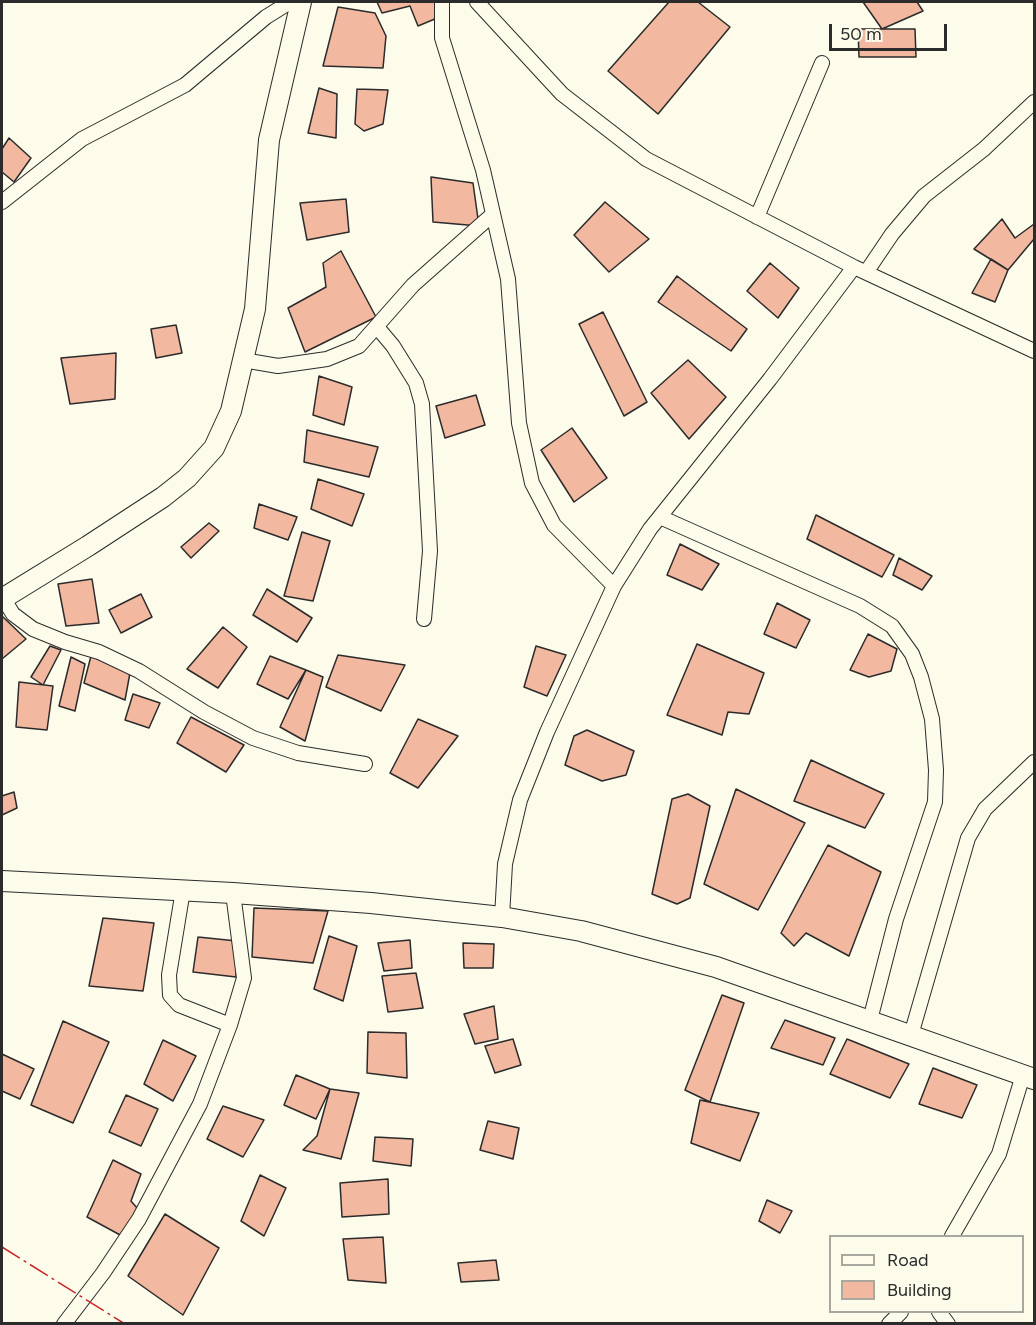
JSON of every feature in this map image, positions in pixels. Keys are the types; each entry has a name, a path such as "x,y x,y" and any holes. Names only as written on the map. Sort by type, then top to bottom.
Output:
{"main road":[{"path":"2,598 88,546 187,478 214,448 231,411 255,309 269,140 301,2"},
{"path":"2,881 233,893 502,917 581,931 716,967 1029,1077"}],"street":[{"path":"2,202 82,139 185,85 266,17 290,2"},
{"path":"442,2 442,38 483,170 508,279 519,423 532,483 554,525 614,585"},
{"path":"477,2 562,94 605,130 646,159 860,269 1035,351"},
{"path":"757,217 822,63"},
{"path":"502,917 505,864 520,800 547,732 614,585 660,517 860,269 924,196 984,149 1035,102"},
{"path":"243,360 278,366 327,359 359,346 412,285 492,215"},
{"path":"377,327 393,346 416,383 422,404 430,551 424,619"},
{"path":"660,517 860,606 892,626 915,662 932,718 936,770 935,802 925,838 912,862 870,1020"},
{"path":"2,598 13,614 33,629 99,652 139,671 204,712 253,738 298,753 365,764"},
{"path":"910,1035 968,838 985,809 1035,762"},
{"path":"183,890 169,975 170,995 179,1005 230,1025"},
{"path":"64,1323 103,1274 168,1167 201,1104 230,1025 244,978 233,893"},
{"path":"953,1235 999,1154 1029,1077"}],"building":[{"path":"377,2 434,2 442,16 418,26 410,6 382,13"},
{"path":"669,2 698,2 730,27 658,114 608,71"},
{"path":"863,2 917,2 923,11 882,29"},
{"path":"338,7 375,13 386,36 383,68 323,66"},
{"path":"858,29 915,29 916,57 859,57"},
{"path":"319,88 337,94 336,138 308,133"},
{"path":"357,89 388,90 383,124 364,131 355,124"},
{"path":"9,138 31,158 14,182 2,172 2,149"},
{"path":"431,177 473,183 479,226 433,222"},
{"path":"346,199 349,232 307,240 300,203"},
{"path":"605,202 649,239 609,272 574,235"},
{"path":"1002,219 1015,238 1034,224 1034,239 1008,270 974,249"},
{"path":"341,251 376,317 305,352 288,308 326,287 323,263"},
{"path":"991,259 1008,270 995,302 972,293"},
{"path":"770,263 799,288 778,318 747,291"},
{"path":"677,276 747,329 731,351 658,302"},
{"path":"603,312 647,402 624,416 579,324"},
{"path":"176,325 182,353 156,358 151,329"},
{"path":"116,353 115,399 70,404 61,358"},
{"path":"688,360 726,397 689,439 651,393"},
{"path":"319,376 352,387 344,425 313,415"},
{"path":"476,395 485,425 445,438 436,406"},
{"path":"572,428 607,478 574,502 541,450"},
{"path":"307,430 378,447 369,477 304,462"},
{"path":"318,479 364,494 352,526 311,509"},
{"path":"259,504 297,517 288,540 254,528"},
{"path":"816,515 894,555 882,577 807,539"},
{"path":"209,523 219,531 191,558 181,547"},
{"path":"302,532 330,541 313,601 284,596"},
{"path":"680,544 719,564 702,590 667,575"},
{"path":"899,558 932,576 922,590 893,575"},
{"path":"92,579 99,623 66,626 58,584"},
{"path":"267,589 312,618 297,642 253,615"},
{"path":"141,594 152,617 121,633 109,610"},
{"path":"777,603 810,620 796,648 764,634"},
{"path":"2,616 26,639 2,659"},
{"path":"223,627 247,647 218,688 187,669"},
{"path":"868,634 897,649 891,671 869,677 850,670"},
{"path":"697,644 764,673 749,714 728,712 722,735 667,715"},
{"path":"50,646 61,650 43,685 31,677"},
{"path":"536,646 566,655 547,696 524,687"},
{"path":"338,655 405,665 381,711 326,687"},
{"path":"91,656 130,673 125,700 84,683"},
{"path":"270,656 306,670 288,699 257,684"},
{"path":"71,657 85,664 75,711 59,706"},
{"path":"306,670 323,677 305,741 280,727"},
{"path":"19,682 53,686 47,730 16,727"},
{"path":"133,694 160,703 149,728 125,720"},
{"path":"191,717 244,745 226,772 177,743"},
{"path":"418,719 458,736 418,788 390,773"},
{"path":"587,730 634,751 626,775 602,781 565,765 574,736"},
{"path":"811,760 884,794 865,828 794,801"},
{"path":"736,789 805,823 758,910 704,884"},
{"path":"14,792 17,808 2,815 2,796"},
{"path":"688,794 710,806 690,898 677,904 652,894 672,799"},
{"path":"828,845 881,872 849,956 806,933 794,946 781,933"},
{"path":"254,908 328,911 313,963 252,957"},
{"path":"103,918 154,923 143,991 89,986"},
{"path":"329,936 357,946 343,1001 314,989"},
{"path":"198,937 237,941 236,977 193,972"},
{"path":"410,940 412,968 384,971 378,943"},
{"path":"463,943 494,944 493,968 464,968"},
{"path":"416,973 423,1008 388,1012 382,976"},
{"path":"722,995 744,1003 710,1102 685,1090"},
{"path":"494,1006 498,1039 475,1044 464,1014"},
{"path":"785,1020 835,1038 823,1065 771,1048"},
{"path":"63,1021 109,1042 73,1123 31,1105"},
{"path":"368,1032 406,1033 407,1078 367,1073"},
{"path":"513,1039 521,1065 495,1073 485,1046"},
{"path":"847,1039 909,1064 890,1098 830,1074"},
{"path":"163,1040 196,1056 173,1101 144,1084"},
{"path":"2,1054 34,1069 20,1099 2,1091"},
{"path":"933,1068 977,1085 962,1118 919,1104"},
{"path":"296,1075 330,1089 316,1119 284,1105"},
{"path":"330,1089 359,1093 341,1159 303,1150 317,1136"},
{"path":"126,1095 158,1109 141,1146 109,1132"},
{"path":"700,1100 759,1113 740,1161 691,1143"},
{"path":"223,1106 264,1120 243,1157 207,1139"},
{"path":"488,1121 519,1128 513,1159 480,1150"},
{"path":"375,1137 413,1139 411,1166 373,1161"},
{"path":"113,1160 141,1174 131,1201 138,1209 122,1236 87,1217"},
{"path":"260,1175 286,1188 264,1236 241,1221"},
{"path":"388,1179 389,1214 342,1217 340,1183"},
{"path":"767,1200 792,1211 780,1233 759,1221"},
{"path":"165,1214 219,1248 183,1315 128,1276"},
{"path":"383,1237 386,1283 348,1280 343,1239"},
{"path":"496,1260 499,1280 461,1282 458,1263"}],"power":[{"path":"2,1247 125,1324"}]}
